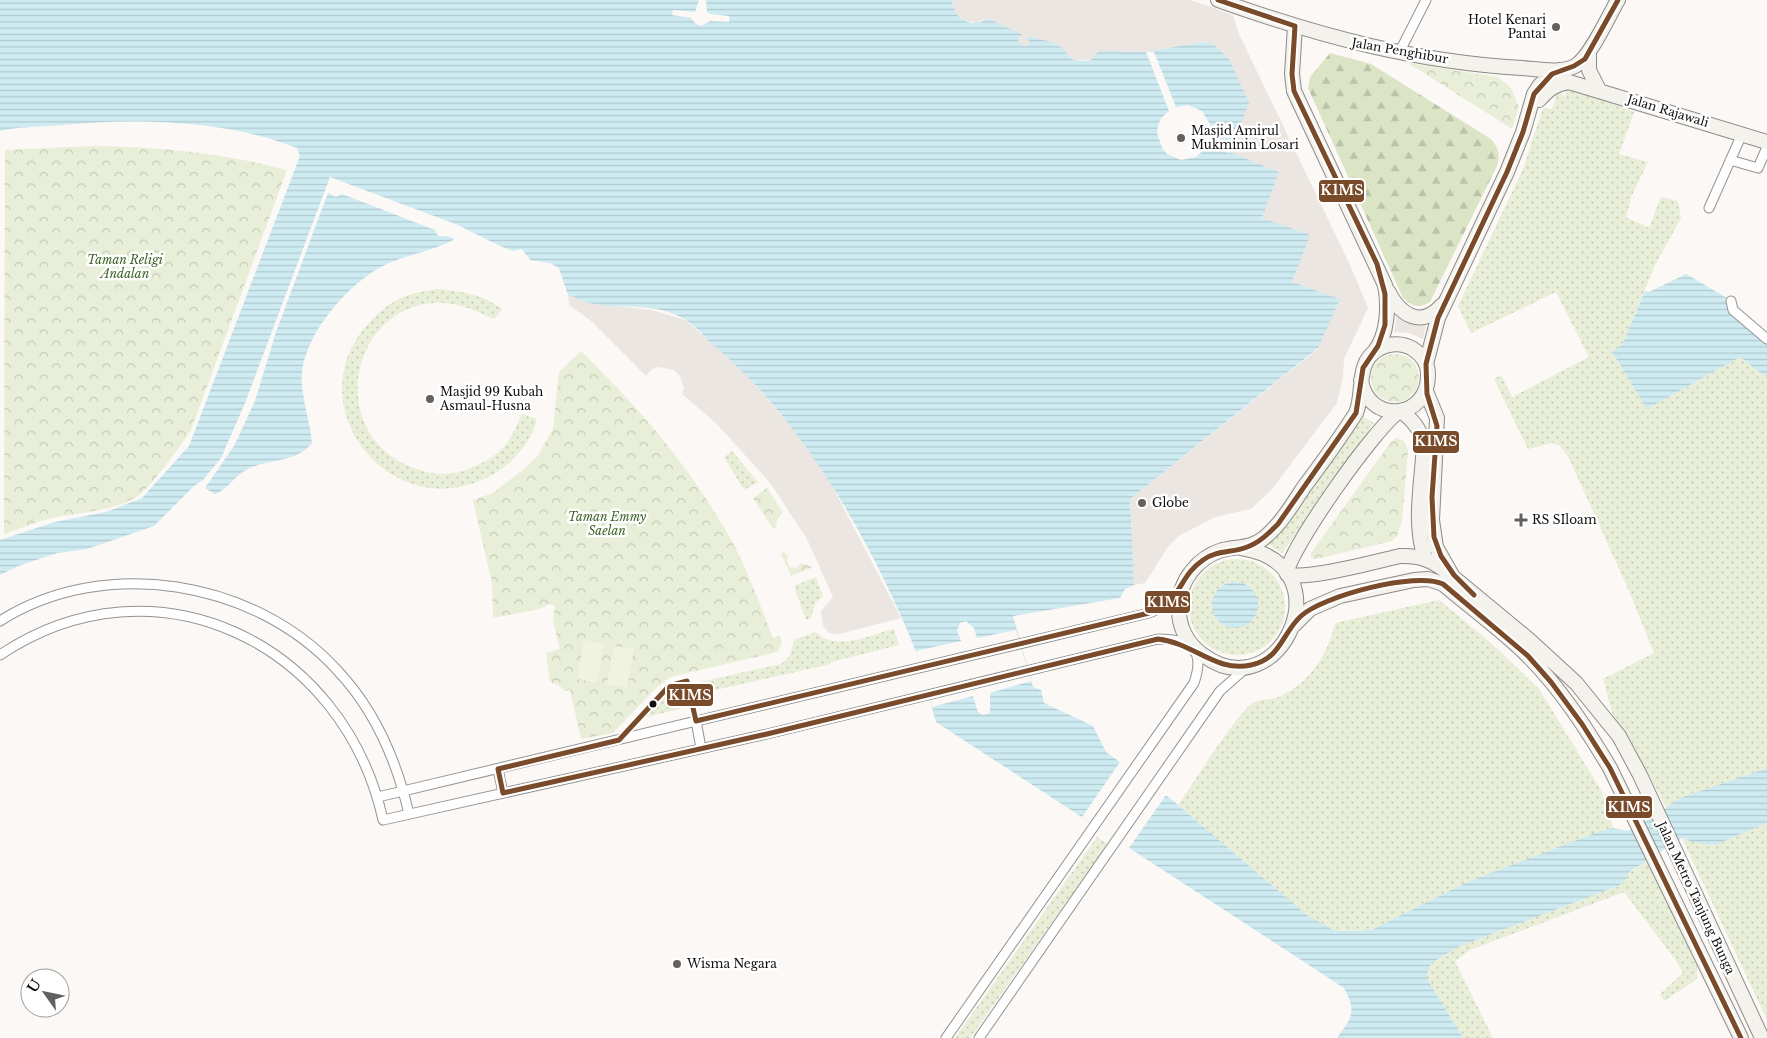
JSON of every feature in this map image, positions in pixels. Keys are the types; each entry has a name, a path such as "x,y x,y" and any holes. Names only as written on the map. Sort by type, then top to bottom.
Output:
{"main road":[{"name":"Jalan Penghibur","path":"1218,0 1341,40 1399,53 1502,67 1558,70"},
{"path":"1426,364 1444,303 1507,172 1534,94 1540,85 1558,70 1574,66 1589,54 1618,0"},
{"path":"1295,26 1292,74 1294,91 1385,285 1397,306 1410,316 1419,318 1430,316 1444,303"},
{"path":"1589,54 1589,70 1599,90"},
{"name":"Jalan Rajawali","path":"1529,112 1548,90 1558,83 1569,82 1767,142"},
{"path":"1373,353 1392,344 1405,346 1418,352 1428,370 1426,391 1413,406 1400,411 1380,428 1300,542 1288,564 1287,574 1296,599 1294,625 1287,640 1276,652 1254,664 1237,667 1219,664 1195,649 1188,642 1178,610 1180,592 1188,575 1200,562 1223,550 1255,544 1265,537 1288,511 1356,413 1361,398 1364,366 1382,335 1388,307 1385,285"},
{"path":"1362,380 1364,392 1376,406 1388,411 1400,411 1413,422 1422,437 1424,445 1419,527 1420,544 1425,558"},
{"name":"Jalan Metro Tanjung Bunga","path":"1426,391 1437,418 1432,505 1433,535 1440,557 1453,577 1528,638 1564,672 1608,721 1630,754 1762,1038"},
{"path":"1241,548 1266,556 1287,574 1293,576 1400,556 1425,558 1453,577"},
{"name":"Jalan Metro Tanjung Bunga","path":"1294,625 1310,609 1340,596 1414,580 1428,579 1443,584 1528,655 1587,730 1610,768 1741,1038"}],"street":[{"path":"1399,53 1426,0"},
{"path":"1709,208 1742,134"},
{"path":"1730,160 1756,168 1761,164 1767,147"},
{"path":"1731,301 1733,310 1767,339"},
{"path":"0,621 43,600 102,585 126,583 176,587 237,603 292,632 337,670 359,697 377,726 404,790 410,814"},
{"path":"378,797 1149,613 1166,606 1180,592"},
{"path":"0,655 40,632 72,621 108,613 142,612 177,615 231,630 281,658 324,698 355,743 378,797 383,820 920,697 1158,639 1177,640 1195,649 1200,659 1194,682 946,1038"},
{"path":"979,1038 1220,691 1242,670 1254,664"},
{"path":"696,721 701,748"},
{"path":"498,769 504,793"}],"green space":[{"path":"1330,53 1371,64 1491,139 1496,146 1499,156 1496,168 1430,302 1426,304 1416,306 1403,298 1308,88 1310,77"},
{"path":"1408,63 1498,77 1511,88 1519,107 1512,129"},
{"path":"1567,86 1634,112 1619,154 1648,162 1632,195 1626,217 1649,228 1661,197 1678,201 1681,218 1655,265 1622,345 1612,352 1647,409 1740,357 1767,378 1767,768 1680,798 1666,807 1628,736 1613,716 1603,679 1654,653 1629,591 1568,456 1560,446 1552,443 1528,449 1494,379 1501,375 1512,397 1589,357 1556,292 1471,333 1458,306 1523,169 1543,108 1552,109 1558,91 1565,97"},
{"name":"Taman Religi Andalan","path":"93,146 191,152 239,159 287,170 191,430 166,465 143,492 129,501 108,508 56,517 4,534 5,150"},
{"path":"436,289 471,294 487,300 502,309 495,319 465,307 445,303 413,307 388,321 370,343 360,370 358,398 366,425 383,449 417,469 436,474 456,473 484,462 500,451 512,436 522,414 537,419 534,429 524,446 503,468 486,478 450,488 417,485 387,472 364,450 348,421 342,390 348,357 367,325 380,312 400,298"},
{"name":"Taman Emmy Saelan","path":"581,351 666,443 702,492 735,547 773,638 780,636 781,642 777,652 670,677 654,690 613,733 581,739 570,690 565,691 558,685 550,682 546,653 560,649 553,621 555,606 549,604 539,609 493,618 492,583 473,500 493,493 538,456 553,428 559,372"},
{"path":"1390,354 1400,354 1412,361 1419,373 1419,383 1412,395 1400,402 1390,402 1382,398 1375,391 1371,383 1371,373 1375,365 1382,358"},
{"path":"1362,416 1374,423 1282,553 1268,544 1308,495"},
{"path":"1396,438 1404,441 1408,450 1402,520 1397,536 1392,541 1316,559 1311,558 1311,553 1391,442"},
{"path":"732,451 758,482 744,490 724,457"},
{"path":"767,488 783,512 777,520 776,527 773,529 753,498"},
{"path":"784,552 788,556 787,561 790,567 797,568 801,563 813,567 791,576 781,554"},
{"path":"1237,559 1255,563 1271,573 1281,589 1285,607 1281,625 1271,641 1255,651 1237,655 1219,651 1203,641 1193,625 1189,607 1193,589 1203,573 1219,563"},
{"path":"816,577 823,596 815,603 811,618 806,620 794,586"},
{"path":"1439,600 1491,643 1539,689 1601,790 1613,828 1465,883 1371,930 1335,931 1307,915 1178,805 1236,721 1253,703 1276,698 1287,693 1298,686 1315,668 1327,647 1335,623"},
{"path":"894,629 899,645 831,662 831,664 693,695 692,687 696,683 781,664 790,656 794,640 816,632 824,638 843,642 865,638"},
{"path":"584,640 604,644 597,683 577,679"},
{"path":"614,646 634,649 627,688 607,684"},
{"path":"676,688 679,690 683,708 647,717 648,713 671,689"},
{"path":"1767,823 1767,1020 1682,838 1715,845"},
{"path":"1097,837 1108,844 970,1038 955,1038"},
{"path":"1646,860 1697,965 1697,979 1664,1001 1660,994 1683,973 1675,959 1624,892 1470,950 1455,961 1493,1038 1463,1038 1426,977 1431,963 1458,947 1620,885 1626,879 1628,873 1638,868"}],"shaded area":[{"path":"952,0 1191,0 1233,15 1239,34 1351,267 1368,308 1344,359 1343,378 1337,403 1272,489 1251,509 1215,517 1179,536 1168,547 1145,583 1134,585 1130,499 1318,349 1292,282 1309,235 1262,218 1229,153 1231,146 1203,42 1154,52 1076,61 1063,52 1057,44 1030,41 1027,48 1017,43 1020,36 987,18 976,23 965,21 954,10"},
{"path":"568,295 578,297 588,303 652,310 685,320 736,363 800,437 829,480 901,618 839,634 829,633 823,626 821,611 833,597 807,539 771,484 717,424 682,394 684,388 680,376 674,370 658,367 651,370 646,376 591,321 569,305"},
{"path":"1397,316 1410,323 1426,325 1423,339 1409,333 1394,332"}],"water":[{"path":"0,0 952,0 956,12 964,20 975,23 987,18 1023,35 1020,36 1017,43 1027,47 1030,41 1026,39 1028,36 1049,41 1061,47 1072,59 1077,61 1091,60 1099,51 1146,52 1203,42 1214,45 1229,59 1249,103 1229,152 1279,172 1262,218 1310,235 1292,282 1340,299 1318,348 1130,499 1134,585 1125,589 1120,598 1013,616 1033,687 1041,690 1044,703 1093,726 1106,752 1171,799 1307,915 1335,931 1371,930 1465,883 1598,832 1613,828 1627,831 1636,828 1680,798 1767,768 1767,823 1715,845 1693,842 1682,838 1628,873 1626,879 1620,885 1458,947 1431,963 1426,977 1463,1038 1337,1038 1351,1014 1350,1003 1344,988 936,722 915,649 897,608 855,524 831,484 804,444 775,407 744,373 693,325 675,314 651,308 584,302 568,295 559,268 550,263 530,260 522,249 513,251 458,225 330,177 245,403 221,458 203,480 194,486 154,526 87,549 57,553 18,566 0,575 0,540 55,522 106,512 142,498 189,446 300,156 297,148 268,138 238,131 175,123 80,123 24,127 0,131"},
{"path":"328,193 336,197 342,194 435,230 438,236 447,236 455,239 383,266 343,296 320,325 305,357 302,372 302,390 312,443 300,453 286,459 263,464 242,472 225,488 215,494 205,488 234,446 255,401 276,332"},
{"path":"1686,274 1727,298 1729,308 1767,344 1767,378 1740,357 1647,409 1612,352 1622,345 1645,291 1649,292"},
{"path":"1240,582 1244,583 1254,592 1257,596 1257,614 1248,624 1240,628 1230,628 1222,624 1213,614 1212,600 1216,592 1226,583"}],"pier":[{"path":"699,0 706,0 707,12 729,16 729,22 710,21 701,26 696,24 691,18 672,15 673,10 695,12"},
{"path":"1146,52 1154,52 1176,107 1188,105 1202,111 1210,124 1211,138 1231,146 1229,153 1208,146 1196,157 1181,160 1167,154 1162,148 1157,133 1158,126 1161,118 1169,111"},
{"path":"966,621 974,628 977,638 1016,630 1031,681 990,693 990,713 983,715 978,712 973,696 932,707 916,651 961,641 957,631 960,623"},
{"path":"1120,762 1166,795 1129,848 1082,817"}],"transit line":[{"name":"K1MS","path":"1218,0 1295,26 1292,74 1294,91 1377,264 1385,294 1385,325 1378,346 1363,368 1356,413 1278,524 1256,543 1241,549 1219,553 1203,560 1189,574 1169,601 1149,613 696,721 687,681 669,686 619,740 498,769 503,793 767,734 1158,639 1183,646 1227,665 1251,665 1269,657 1301,616 1312,608 1370,588 1392,583 1430,581 1443,584 1528,656 1551,682 1582,724 1610,768 1741,1038"},
{"name":"K1MS","path":"1474,595 1454,575 1441,556 1434,537 1432,497 1437,426 1427,394 1426,364 1438,318 1507,172 1523,132 1534,94 1552,74 1574,66 1585,59 1618,0"}],"place":[{"name":"Hotel Kenari Pantai","path":"1556,27"},
{"name":"Masjid Amirul Mukminin Losari","path":"1181,138"},
{"name":"Masjid 99 Kubah Asmaul-Husna","path":"430,399"},
{"name":"Globe","path":"1142,503"},
{"name":"RS SIloam","path":"1521,520"},
{"name":"Wisma Negara","path":"677,964"}]}
